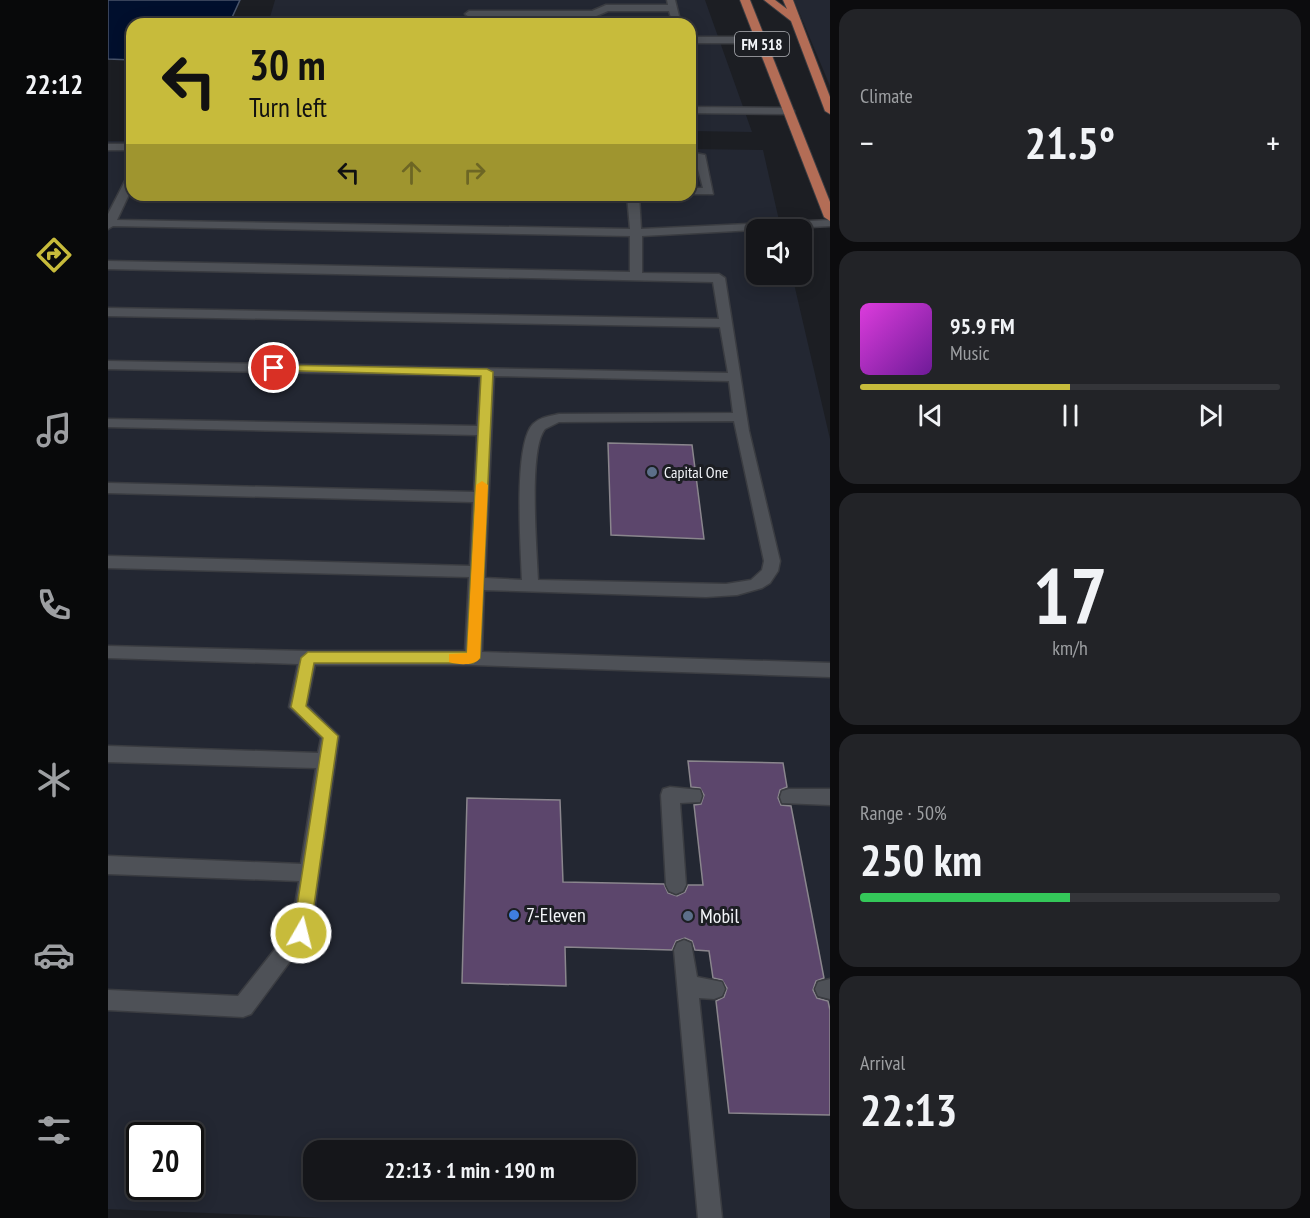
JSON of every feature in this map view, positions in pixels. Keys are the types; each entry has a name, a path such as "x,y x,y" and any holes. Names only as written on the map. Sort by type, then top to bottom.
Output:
{"main road":[{"name":"FM 518","path":"745,0 830,216"},
{"path":"769,0 796,20"},
{"name":"FM 518","path":"788,0 830,111"}],"lane":[{"path":"472,18 470,10 594,14 605,4 672,4"},
{"path":"696,40 761,40"},
{"path":"696,110 789,111"},
{"path":"108,147 126,147"},
{"path":"696,155 700,155 709,192 696,191"},
{"path":"126,191 109,224 636,233 830,223"},
{"path":"633,201 636,276"},
{"path":"108,265 719,278 741,417 772,561 771,573 765,580 735,590 706,591 530,585 477,578 108,562"},
{"path":"108,312 726,322"},
{"path":"108,365 735,377"},
{"path":"473,658 487,372"},
{"path":"530,585 528,481 533,432 540,425 559,418 741,417"},
{"path":"108,423 484,431"},
{"path":"108,488 482,497"},
{"path":"108,652 308,658 473,658 830,670"},
{"path":"108,1000 243,1007 301,933 330,736 298,707 308,658"},
{"path":"108,754 326,761"},
{"path":"676,885 670,795 693,796"},
{"path":"789,797 830,796"},
{"path":"108,865 310,873"},
{"path":"684,950 710,1218"},
{"path":"688,987 714,988"}],"shaded area":[{"path":"275,0 705,0 752,132 696,131 696,18 270,18"},
{"path":"794,0 830,0 830,86"},
{"path":"108,141 126,141 126,201 696,201 696,149 763,150 779,219 746,219 746,285 794,285 830,439 830,1218 327,1218 108,1209"}],"water":[{"path":"108,0 240,0 232,18 126,18 126,60 108,59"}],"building":[{"name":"Capital One","path":"608,443 692,445 704,539 611,535"},
{"name":"Mobil","path":"688,761 783,763 787,787 780,790 778,798 781,805 791,806 824,978 816,981 813,990 817,998 828,1001 830,1010 830,1115 729,1113 716,1001 724,997 727,988 722,980 713,978 709,951 695,950 692,941 685,938 676,941 672,950 565,947 566,986 462,983 467,798 560,800 563,882 664,884 668,893 677,896 685,892 688,885 703,885 694,805 701,804 704,795 700,788 691,787"}],"slow traffic":[{"path":"454,658 473,658 482,485"}],"place":[{"name":"Capital One","path":"652,472"},
{"name":"7-Eleven","path":"514,915"},
{"name":"Mobil","path":"688,916"}],"route":[{"path":"274,368 487,372 473,658 308,658 298,707 330,736 301,933"}]}
